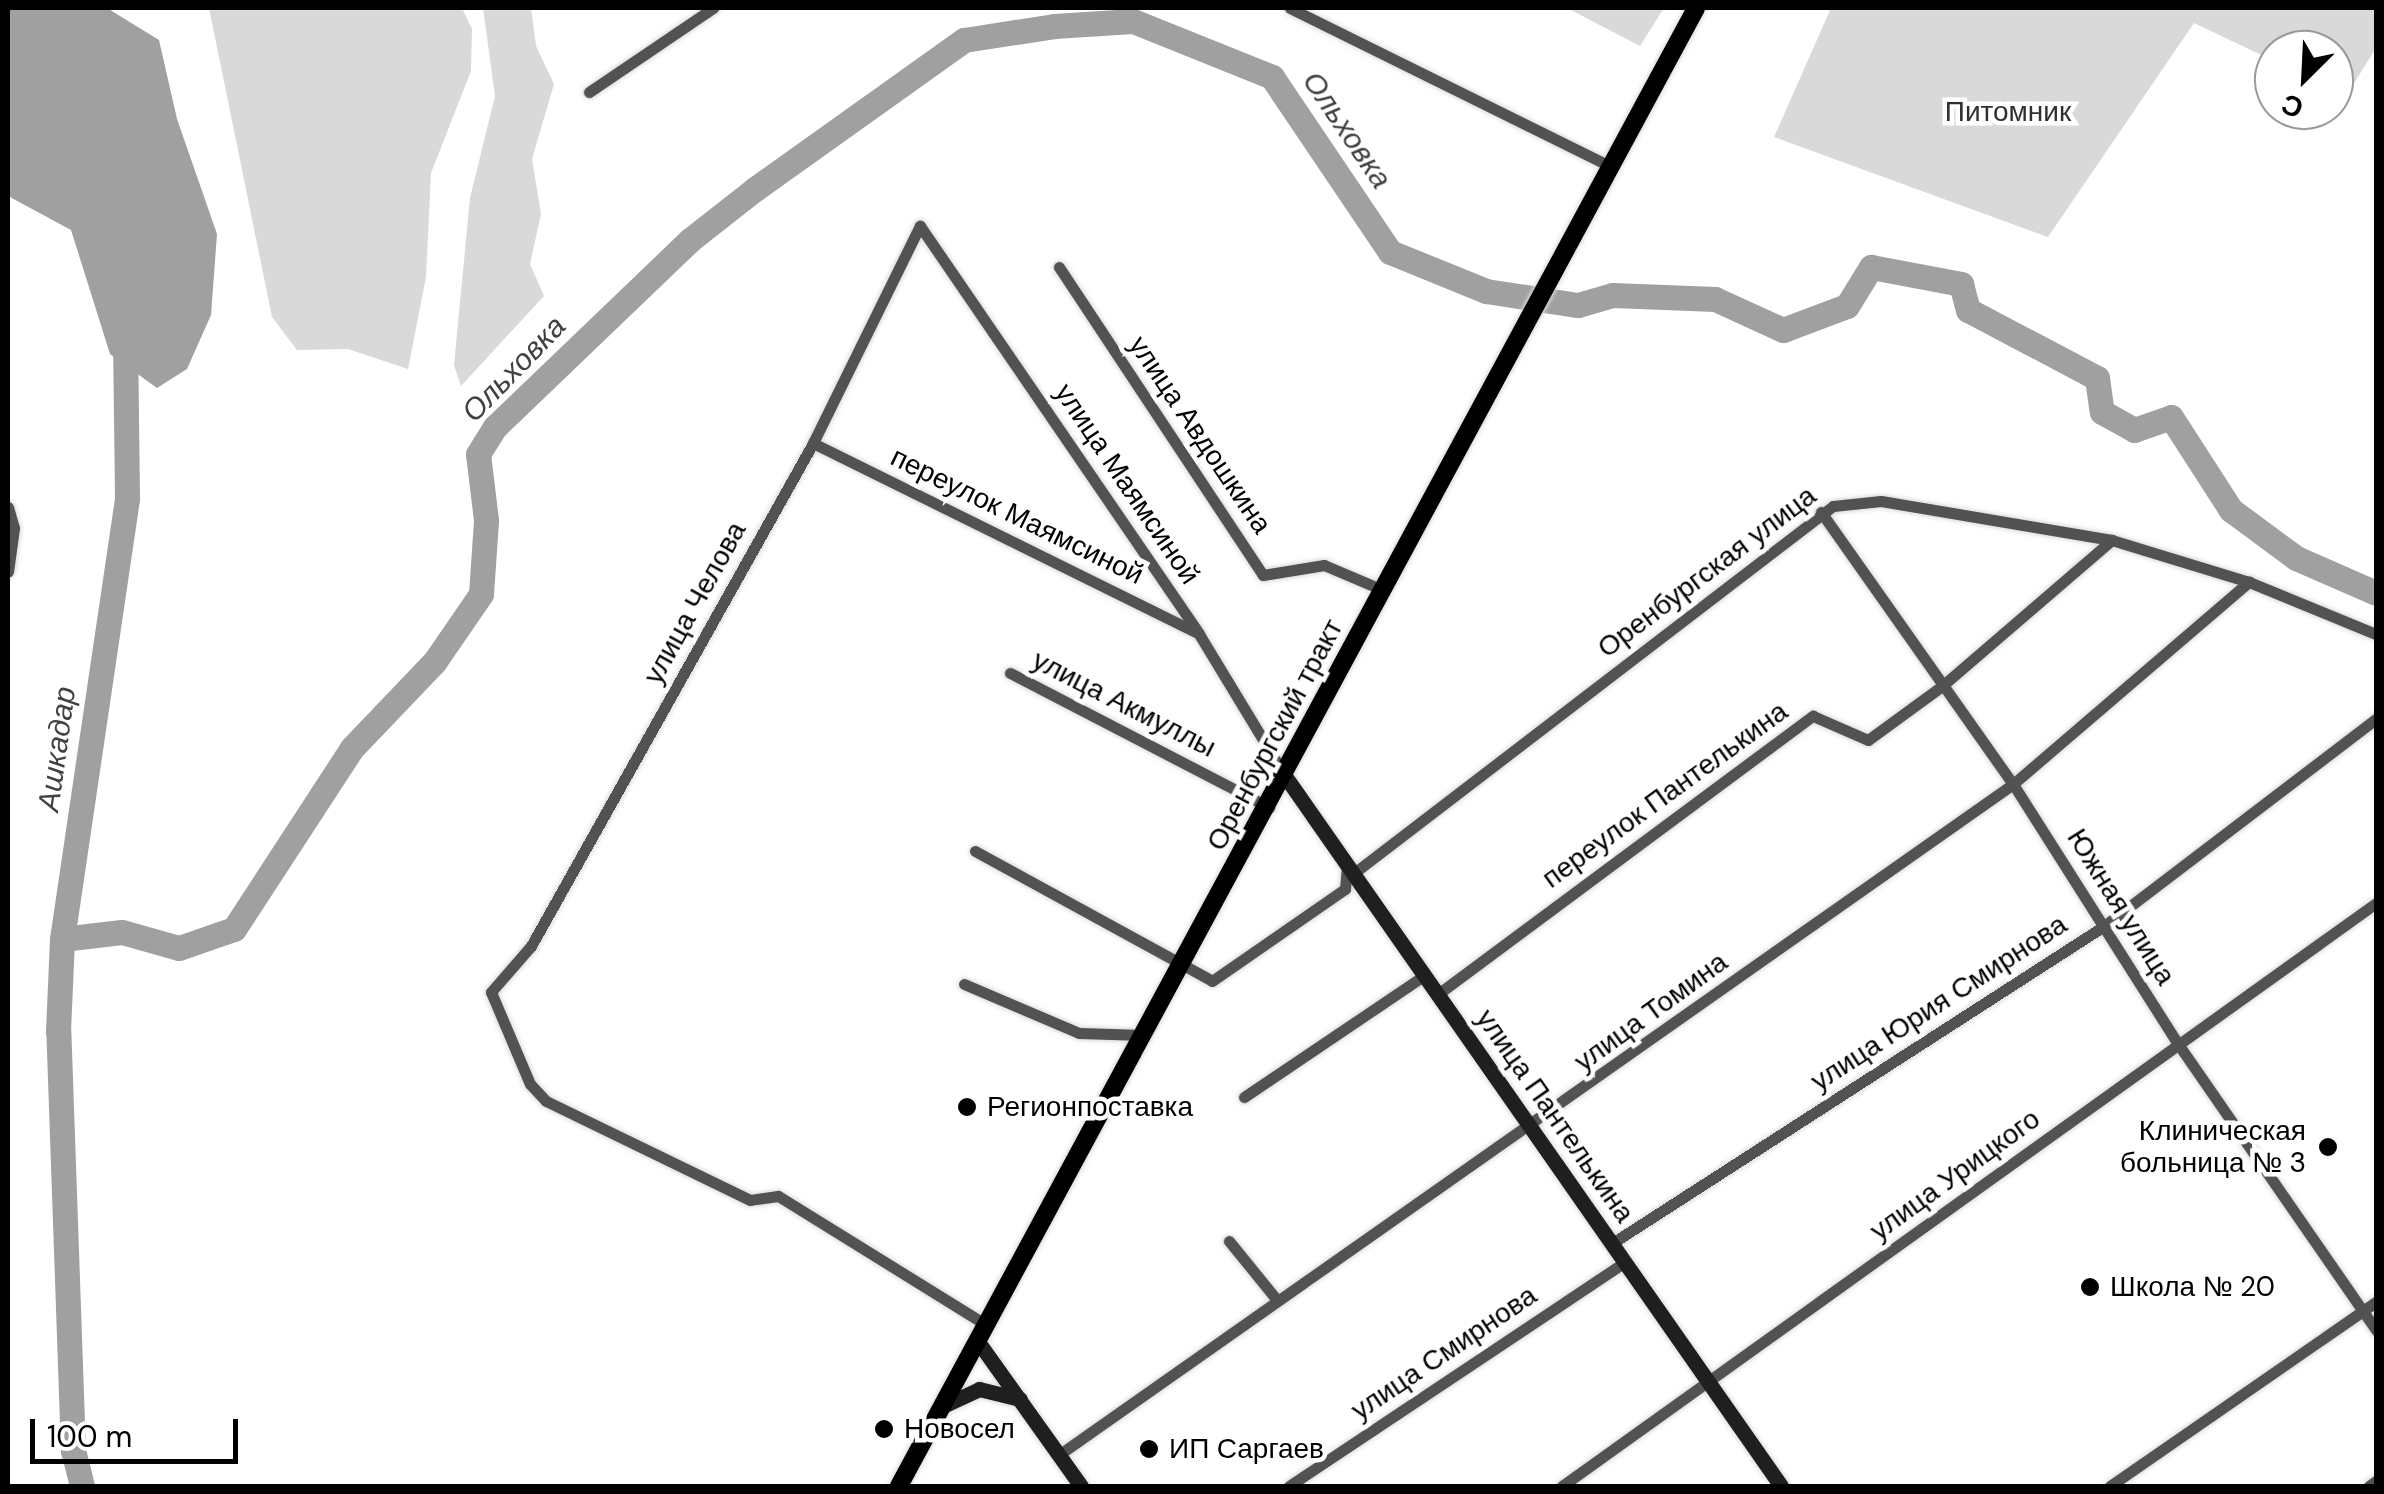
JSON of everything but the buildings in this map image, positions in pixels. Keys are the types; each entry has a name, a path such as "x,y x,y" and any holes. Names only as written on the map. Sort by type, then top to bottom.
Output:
{"main road":[{"name":"Оренбургский тракт","path":"899,1486 1286,776 1696,8"},
{"name":"улица Пантелькина","path":"1286,776 1781,1486"},
{"path":"984,1334 1020,1400 1081,1486"},
{"path":"945,1405 979,1389 1020,1400"}],"street":[{"path":"589,92 713,8"},
{"path":"1290,8 1610,166"},
{"name":"улица Челова","path":"920,226 813,443 531,946 490,992 530,1084 546,1101 750,1200 778,1196 984,1334"},
{"name":"улица Маямсиной","path":"920,226 1199,634 1286,776"},
{"name":"улица Авдошкина","path":"1058,267 1264,576 1324,565 1383,590"},
{"name":"переулок Маямсиной","path":"813,443 1199,634"},
{"name":"Оренбургская улица","path":"1184,961 1212,981 1345,889 1350,868 1821,512 1881,501 2112,540 2249,582 2376,634"},
{"path":"8,507 14,528 8,570"},
{"name":"Южная улица","path":"1821,512 2013,784 2178,1044 2376,1330"},
{"name":"переулок Пантелькина","path":"1438,994 1814,716 1868,740 1942,686 2112,540"},
{"name":"улица Томина","path":"1060,1454 1277,1300 1534,1127 2013,784 2249,582"},
{"name":"улица Акмуллы","path":"1010,673 1269,807"},
{"name":"улица Юрия Смирнова","path":"1614,1242 2104,926 2376,719"},
{"path":"974,851 1184,961"},
{"name":"улица Урицкого","path":"1562,1486 2376,903"},
{"path":"1244,1098 1425,975"},
{"path":"964,984 1080,1033 1143,1035"},
{"path":"1229,1242 1277,1300"},
{"name":"улица Смирнова","path":"1289,1486 1626,1262"},
{"path":"2110,1486 2376,1302"},
{"path":"2369,1486 2376,1481"}],"green space":[{"path":"209,8 462,8 472,29 471,71 431,173 426,277 408,369 348,349 297,350 272,317"},
{"path":"483,8 531,8 536,46 554,84 532,159 541,214 530,264 544,296 461,386 454,365 470,198 495,96"},
{"path":"1567,8 1664,8 1640,46"},
{"name":"Питомник","path":"1831,8 2376,8 2376,48 2354,83 2354,30 2254,30 2254,52 2194,23 2048,237 1774,137"}],"shaded area":[{"path":"8,8 107,8 159,40 177,119 217,234 211,315 187,369 157,388 110,354 71,230 8,196"}],"waterway":[{"name":"Ольховка","path":"62,939 122,932 179,948 234,929 352,748 435,661 481,594 486,520 478,454 495,427 690,240 755,189 964,40 1054,26 1133,21 1272,77 1390,252 1486,291 1578,305 1613,295 1715,299 1783,330 1847,306 1871,267 1961,284 1968,310 2097,378 2102,412 2134,430 2171,417 2231,510 2296,558 2376,593"},
{"name":"Ашкадар","path":"82,1486 73,1451 58,1031 62,939 127,498 125,331"}],"place":[{"name":"Регионпоставка","path":"967,1107"},
{"name":"Клиническая больница № 3","path":"2328,1147"},
{"name":"Школа № 20","path":"2090,1287"},
{"name":"Новосел","path":"884,1429"},
{"name":"ИП Саргаев","path":"1149,1449"}]}
